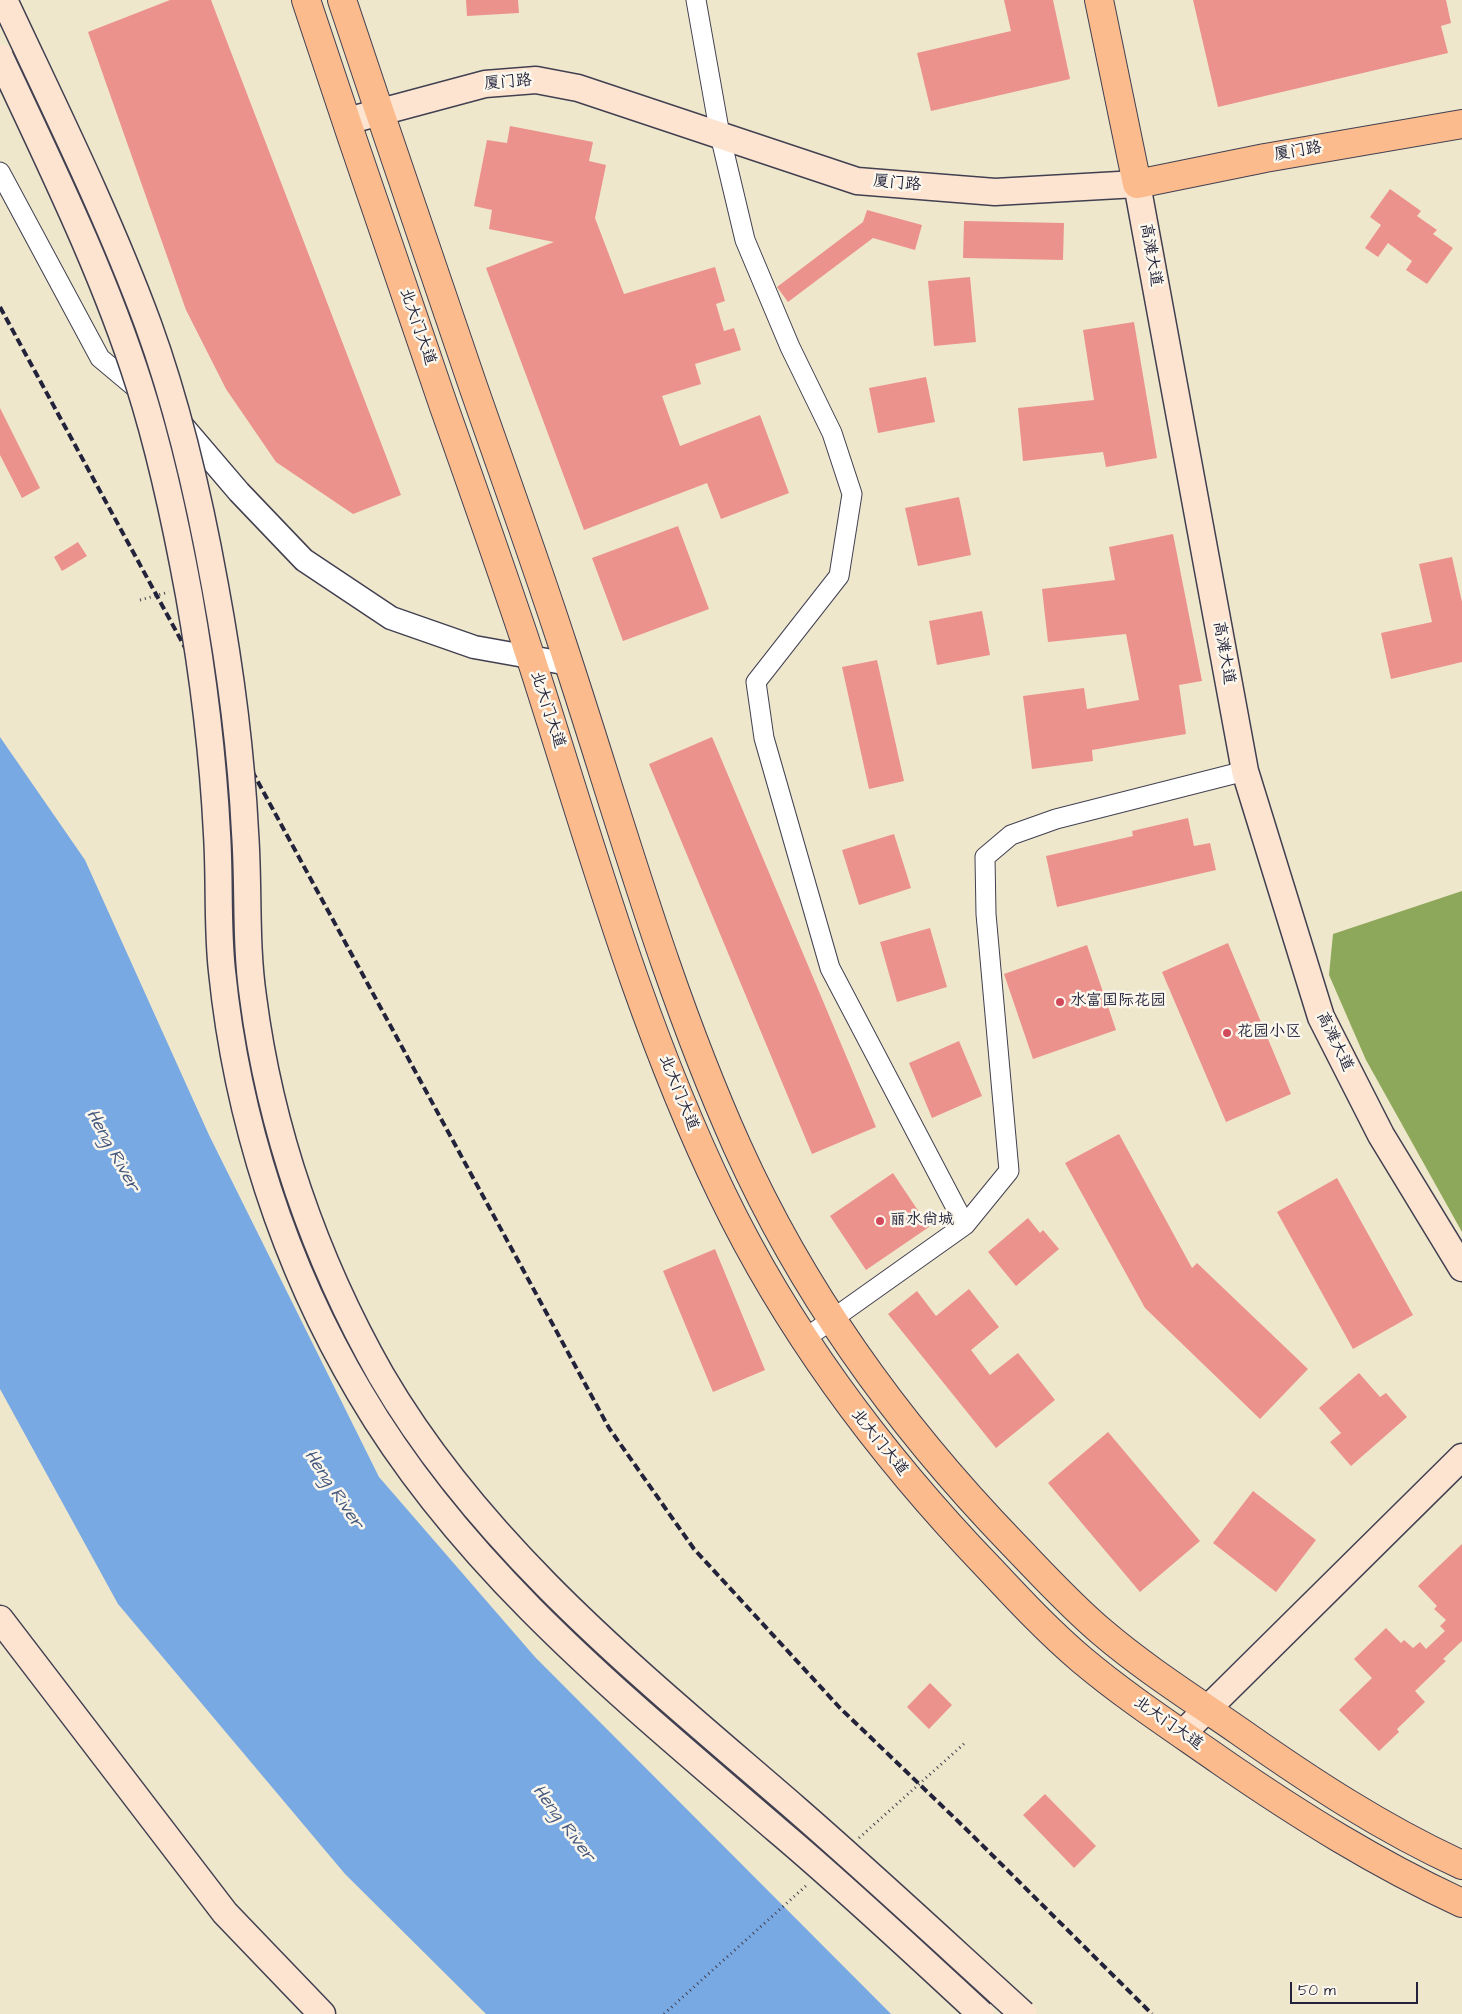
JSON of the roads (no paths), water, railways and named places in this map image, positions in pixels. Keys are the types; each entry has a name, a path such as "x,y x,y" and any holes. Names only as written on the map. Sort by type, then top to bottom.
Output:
{"main road":[{"path":"4,0 127,270 164,370 184,439 202,513 217,592 232,700 245,822 249,964 259,1038 272,1096 297,1188 319,1248 346,1309 383,1378 412,1424 462,1491 526,1564 634,1669 829,1838 1023,2014"},
{"name":"北大门大道","path":"306,0 530,657 622,945 680,1102 733,1218 803,1340 836,1388 885,1452 936,1513 1072,1652 1100,1675 1268,1794 1341,1840 1411,1879 1462,1903"},
{"name":"北大门大道","path":"342,0 569,664 655,933 712,1088 764,1202 805,1278 864,1368 912,1431 962,1490 1044,1576 1104,1634 1207,1709 1335,1796 1404,1836 1462,1865"},
{"name":"高滩大道","path":"1099,0 1137,184 1245,771 1321,1017 1381,1135 1462,1268"},
{"path":"0,57 61,188 105,290 137,379 159,454 184,571 205,703 217,824 221,967 233,1050 254,1142 271,1197 293,1258 321,1321 359,1392 394,1446 440,1508 506,1583 622,1696 810,1858 981,2014"},
{"name":"厦门路","path":"347,121 485,84 536,80 578,88 857,181 995,192 1137,184 1265,158 1462,124"},
{"path":"1182,1734 1462,1457"},
{"path":"0,1619 225,1913 322,2014"}],"street":[{"path":"696,0 720,135 745,240 790,347 832,433 852,494 839,576 756,682 764,738 830,968 965,1225"},
{"path":"0,73 181,426"},
{"path":"0,172 100,358 181,426 239,492 304,560 391,618 474,647 569,664"},
{"path":"803,1340 965,1225 1009,1171 986,914 985,857 1010,835 1056,819 1245,771"}],"water":[{"name":"Heng River","path":"0,737 85,860 209,1135 379,1477 535,1657 891,2014 486,2014 345,1874 118,1604 0,1389"}],"railway":[{"path":"0,307 609,1428 694,1549 840,1708 964,1827 1152,2014"}],"place":[{"name":"水富国际花园","path":"1060,1002"},
{"name":"花园小区","path":"1227,1033"},
{"name":"丽水尚城","path":"880,1221"}]}
